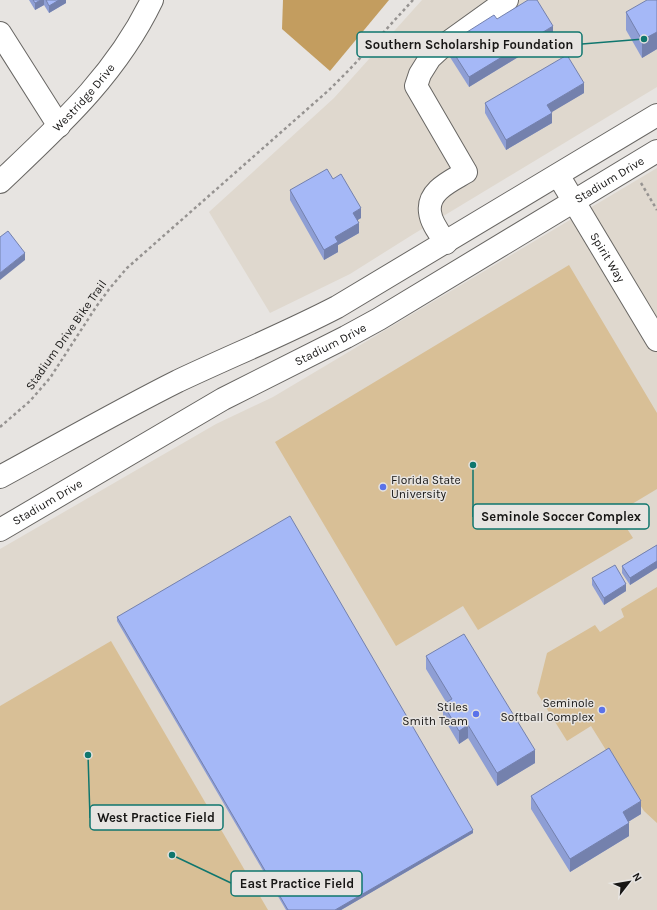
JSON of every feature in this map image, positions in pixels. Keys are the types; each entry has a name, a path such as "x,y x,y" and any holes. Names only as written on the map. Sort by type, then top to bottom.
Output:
{"main road":[{"name":"Westridge Drive","path":"0,182 59,126 102,80 122,53 152,0"},
{"path":"461,270 433,221 430,212 430,203 438,190 466,172 416,86 420,74 430,58 442,46 507,0"},
{"path":"0,33 59,126"},
{"path":"0,477 176,382 305,324 337,307 446,243 657,115"},
{"name":"Stadium Drive","path":"0,530 191,417 346,337 461,270 657,151"},
{"name":"Spirit Way","path":"558,175 657,340"}],"path":[{"name":"Stadium Drive Bike Trail","path":"0,427 30,401 50,378 96,307 127,268 329,90 413,0"},
{"path":"640,181 657,210"}],"shaded area":[{"path":"283,0 389,0 330,71 282,29"},
{"path":"422,0 657,0 657,87 350,274 270,313 209,212 334,98"},
{"name":"Florida State University","path":"657,168 657,910 0,910 0,549 216,424 273,397"},
{"path":"569,265 657,413 657,489 617,513 633,538 478,630 463,606 396,646 275,442"},
{"name":"Seminole Softball Complex","path":"657,587 657,823 644,811 591,726 567,741 537,693 547,653 595,625 600,632 624,617 621,609"},
{"path":"111,641 268,910 0,910 0,706"}],"building":[{"path":"33,0 41,0 35,3"},
{"path":"46,0 59,0 49,6"},
{"path":"528,0 537,0 553,26 469,77 448,44 494,15 497,19"},
{"path":"647,0 657,0 657,32 642,40 626,12"},
{"path":"567,55 584,83 547,105 552,113 506,140 485,103"},
{"path":"327,169 333,179 341,174 361,208 353,213 359,223 335,237 338,242 324,250 290,190"},
{"path":"8,231 25,253 0,273 0,237"},
{"path":"290,516 473,830 335,910 288,910 117,617"},
{"path":"657,545 657,561 630,578 622,566"},
{"path":"615,565 626,584 604,598 592,578"},
{"name":"Stiles Smith Team","path":"464,634 535,750 497,773 468,725 459,731 443,704 452,699 426,656"},
{"path":"609,748 641,801 623,812 629,823 570,859 531,796"}],"place":[{"name":"Southern Scholarship Foundation","path":"644,39"},
{"name":"Seminole Soccer Complex","path":"473,465"},
{"name":"Florida State University","path":"383,487"},
{"name":"Seminole Softball Complex","path":"602,710"},
{"name":"Stiles Smith Team","path":"476,714"},
{"name":"West Practice Field","path":"88,755"},
{"name":"East Practice Field","path":"172,855"}]}
